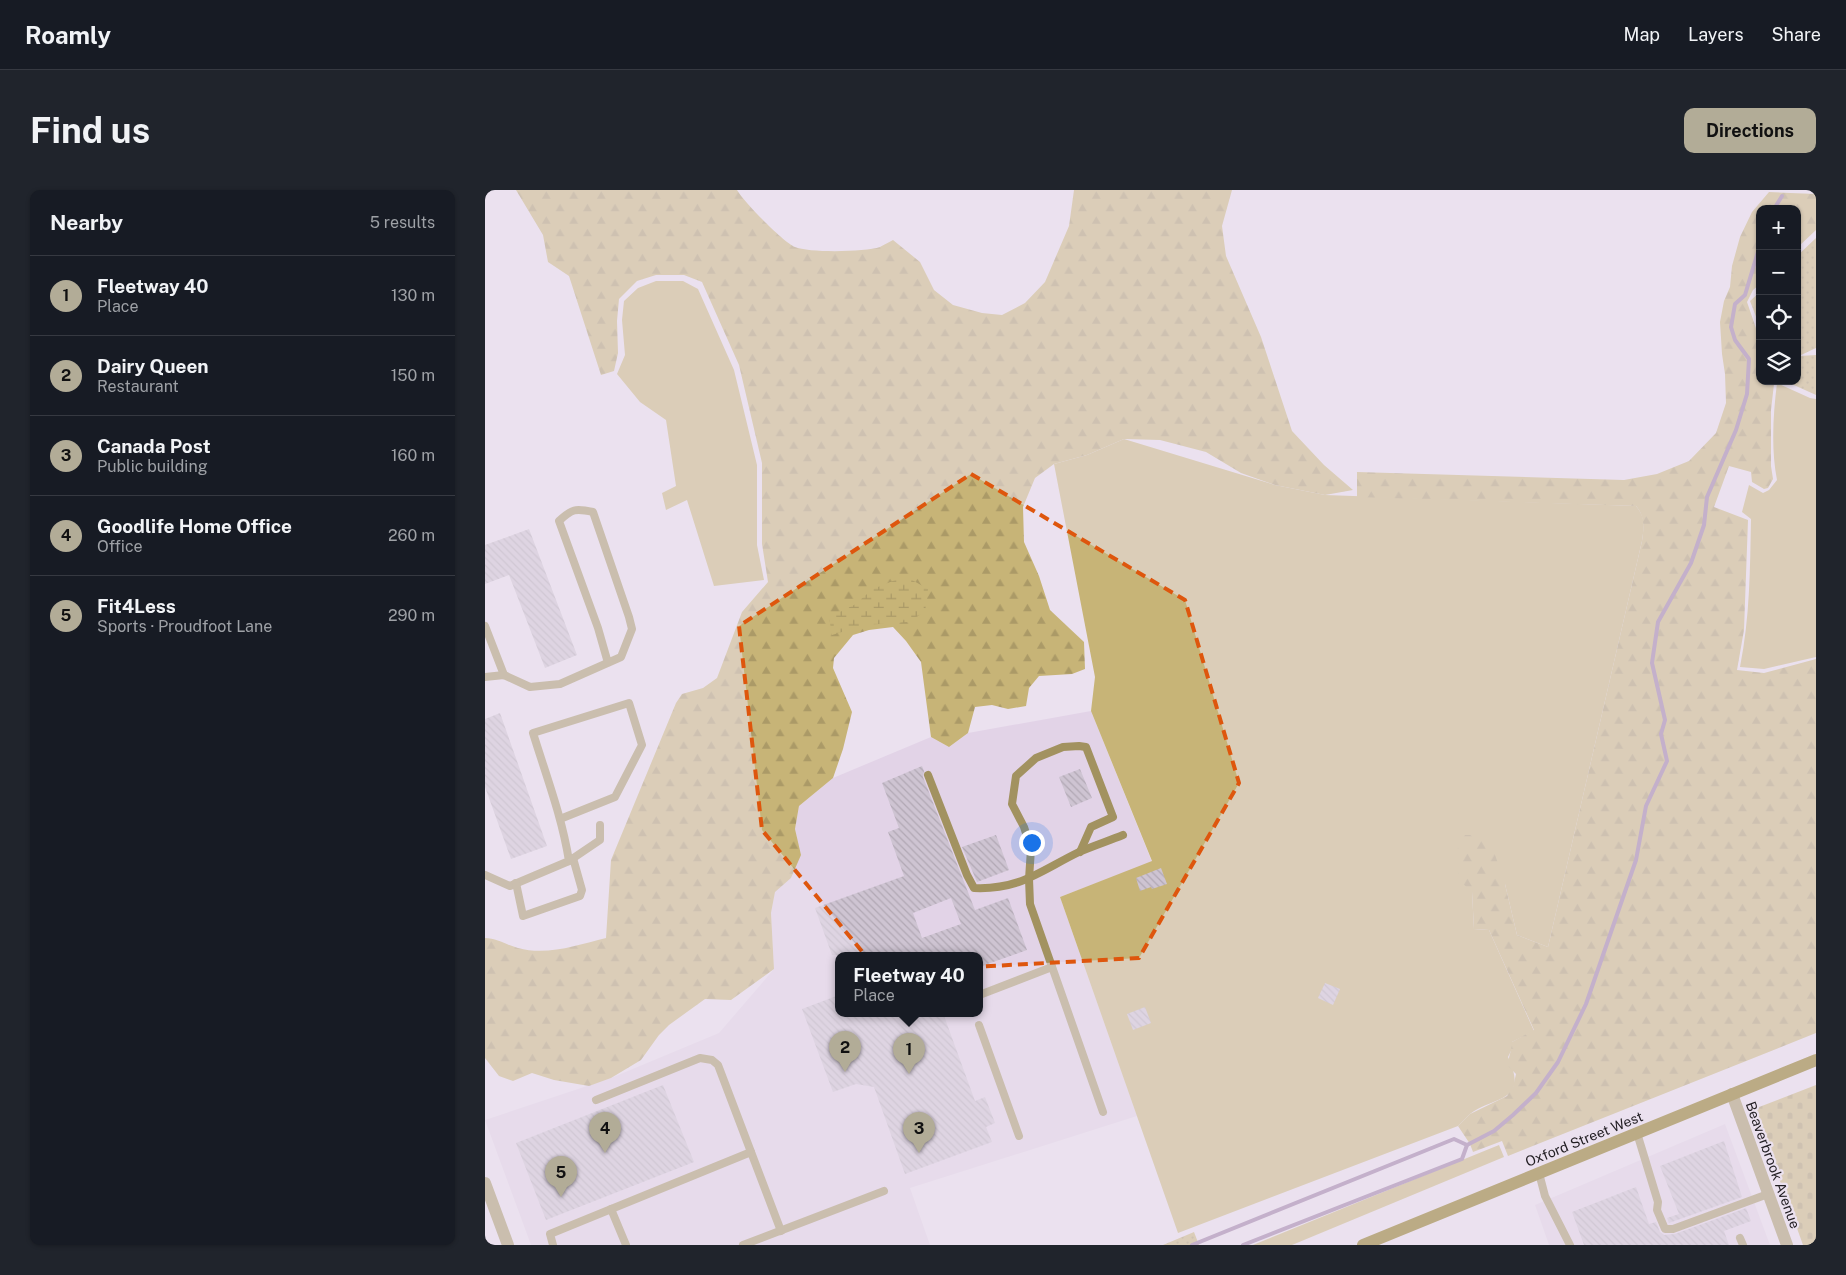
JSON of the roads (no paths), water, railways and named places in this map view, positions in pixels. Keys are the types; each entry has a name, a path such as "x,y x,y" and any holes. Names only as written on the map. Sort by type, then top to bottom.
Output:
{"main road":[{"name":"Oxford Street West","path":"1363,1245 1816,1060"}],"street":[{"name":"Beaverbrook Avenue","path":"1732,1094 1787,1245"},
{"path":"485,1183 508,1245"}],"lane":[{"path":"485,677 503,675 530,687 560,684 608,663 621,657 627,646 632,629 629,617 593,512 580,509 570,511 559,521 598,628 608,663"},
{"path":"485,626 503,675"},
{"path":"516,883 523,916 580,896 582,890 571,860 533,733 629,703 642,745 615,797 560,819"},
{"path":"1080,852 1091,827 1113,817 1086,748 1079,746 1063,748 1036,758 1016,776 1012,804 1024,827 1031,849 1030,904 1103,1112"},
{"path":"929,775 967,875 974,888 1003,887 1029,879 1080,852 1123,835"},
{"path":"485,875 510,886 571,860 600,840 600,825"},
{"path":"983,994 1053,967"},
{"path":"979,1025 1019,1136"},
{"path":"597,1100 700,1058 712,1060 718,1065 781,1231"},
{"path":"1637,1133 1658,1202 1657,1210 1665,1229 1673,1229 1768,1194"},
{"path":"553,1245 550,1234 751,1152"},
{"path":"1539,1173 1545,1196 1570,1245"},
{"path":"743,1245 884,1191"},
{"path":"611,1209 626,1245"}],"waterway":[{"path":"1776,205 1782,196"},
{"path":"1243,1245 1462,1159 1467,1145 1494,1131 1513,1115 1536,1093 1558,1062 1586,1004 1636,860 1646,806 1667,761 1661,734 1665,720 1652,663 1658,622 1691,563 1704,525 1707,497 1736,430 1747,394 1749,359 1735,340 1731,327 1735,304 1745,295 1758,250"},
{"path":"1192,1245 1454,1139 1467,1145"}],"place":[{"name":"Dairy Queen","path":"845,1072"},
{"name":"Fleetway 40","path":"909,1074"},
{"name":"Goodlife Home Office","path":"605,1153"},
{"name":"Canada Post","path":"919,1153"},
{"name":"Fit4Less","path":"561,1197"}]}
